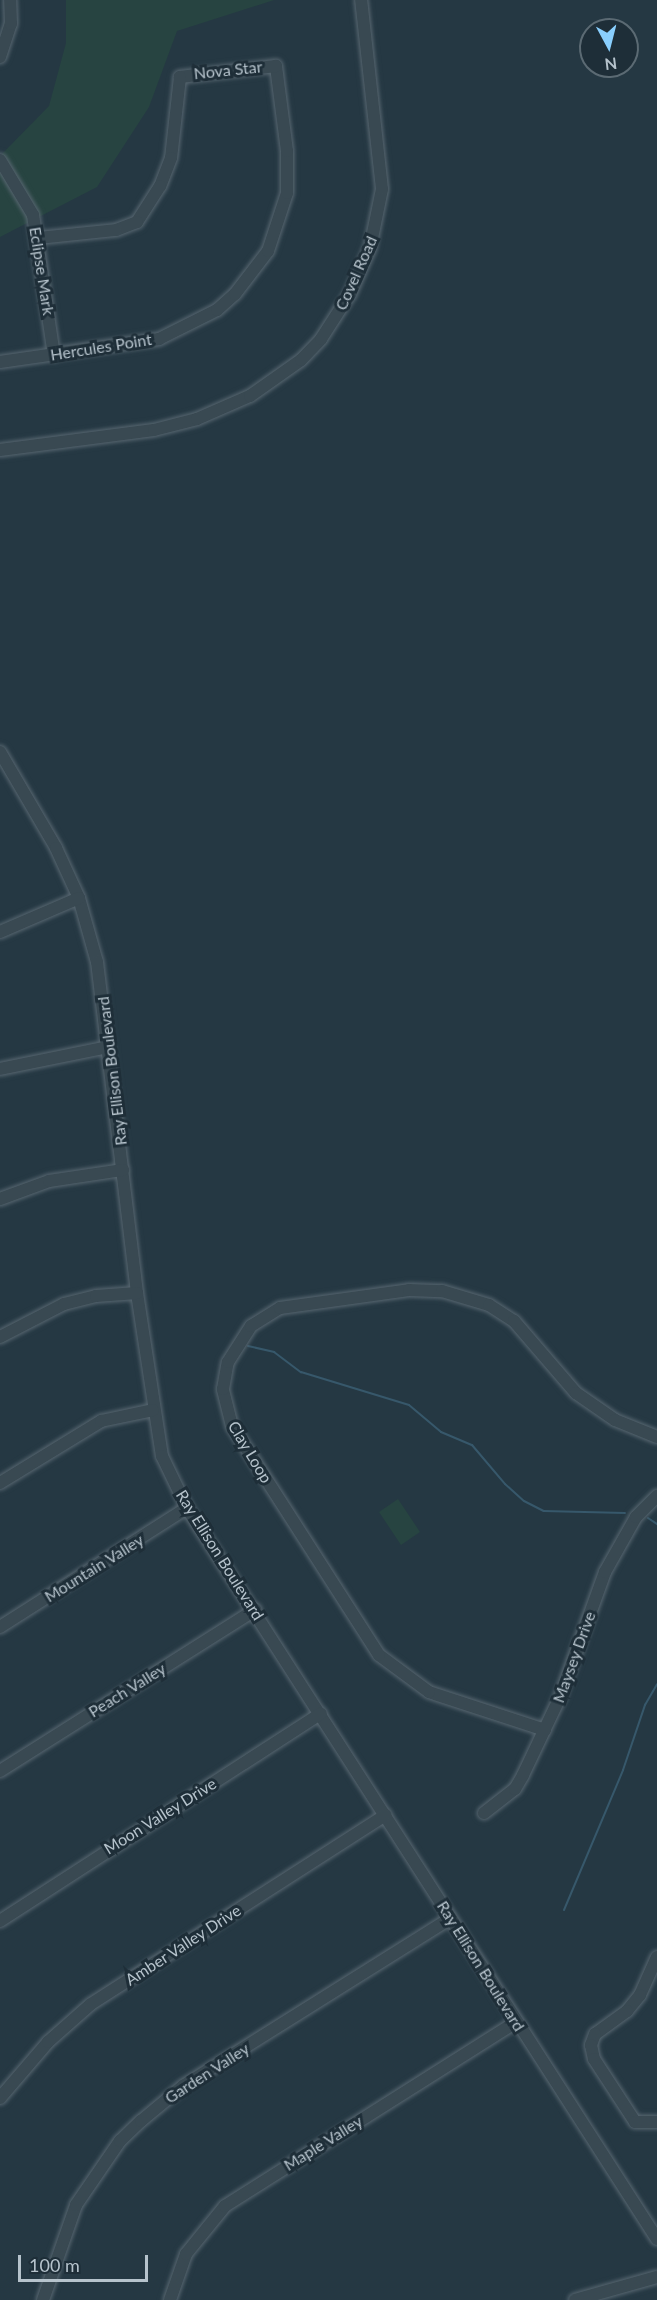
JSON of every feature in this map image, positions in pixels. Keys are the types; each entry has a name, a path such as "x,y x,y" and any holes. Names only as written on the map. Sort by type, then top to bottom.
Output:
{"street":[{"path":"0,57 11,24 10,0"},
{"name":"Covel Road","path":"0,450 154,430 197,419 250,396 301,360 321,339 350,294 370,248 382,189 361,0"},
{"name":"Nova Star","path":"39,238 116,230 137,222 160,186 171,158 180,77 276,66"},
{"name":"Hercules Point","path":"0,362 140,344 178,331 217,310 257,266 274,236 287,193 287,151 276,66"},
{"name":"Eclipse Mark","path":"0,160 27,200 39,238 54,355"},
{"name":"Ray Ellison Boulevard","path":"0,752 12,770 79,898 101,980 137,1293 153,1410 162,1456 187,1508 255,1610 516,2022 657,2239"},
{"path":"0,777 12,770"},
{"path":"0,932 79,898"},
{"path":"0,1069 108,1047"},
{"path":"0,1199 59,1179 123,1170"},
{"name":"Clay Loop","path":"545,1731 429,1692 379,1655 232,1426 223,1389 228,1362 251,1326 280,1308 409,1290 442,1291 489,1305 514,1321 576,1393 615,1420 657,1437"},
{"path":"0,1337 64,1304 96,1296 137,1293"},
{"path":"0,1483 101,1421 153,1410"},
{"name":"Maysey Drive","path":"484,1813 515,1789 545,1731 605,1572 636,1517 657,1496"},
{"name":"Mountain Valley","path":"0,1627 187,1508"},
{"name":"Peach Valley","path":"0,1771 255,1610"},
{"name":"Moon Valley Drive","path":"0,1921 321,1713"},
{"name":"Amber Valley Drive","path":"0,2098 48,2042 91,2004 385,1815"},
{"name":"Garden Valley","path":"43,2300 76,2205 120,2142 141,2121 183,2086 451,1918"},
{"path":"657,1957 640,1995 627,2011 595,2034 591,2044 594,2059 635,2122 657,2122"},
{"name":"Maple Valley","path":"170,2300 186,2254 225,2206 516,2022"},
{"path":"575,2300 657,2277"}],"green space":[{"path":"66,0 274,0 177,31 149,107 97,187 0,237 0,156 49,106 66,43"},
{"path":"398,1499 420,1532 401,1545 379,1512"}],"waterway":[{"path":"248,1346 274,1352 301,1372 409,1405 441,1432 472,1445 505,1484 524,1501 544,1511 625,1513"},
{"path":"648,1518 657,1524"},
{"path":"564,1910 623,1770 645,1705 657,1684"}]}
